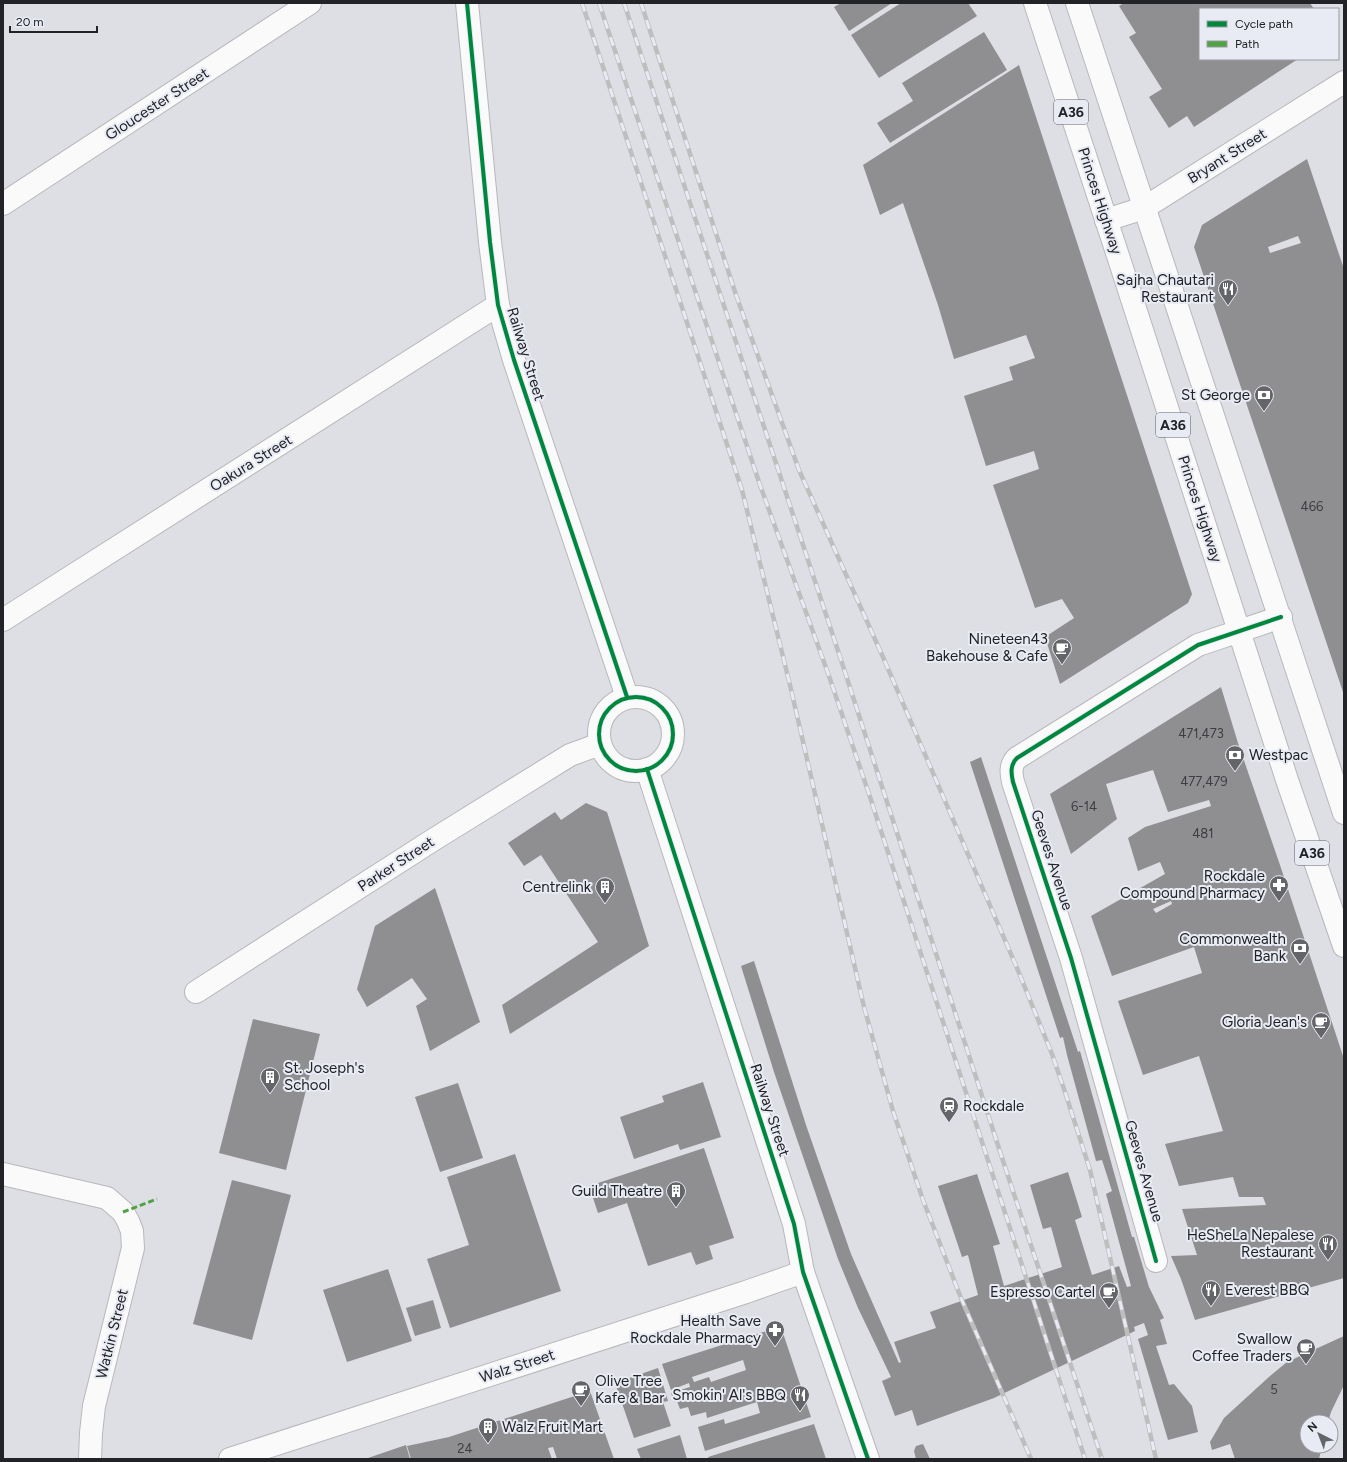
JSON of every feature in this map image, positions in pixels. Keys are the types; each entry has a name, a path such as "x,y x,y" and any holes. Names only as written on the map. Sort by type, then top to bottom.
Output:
{"main road":[{"name":"Gloucester Street","path":"3,204 310,3"},
{"name":"Railway Street","path":"467,3 490,242 498,305 514,360 627,697"},
{"name":"Princes Highway","path":"1035,3 1287,780 1344,946"},
{"name":"A36","path":"1077,3 1281,617 1344,813"},
{"name":"Bryant Street","path":"1106,220 1144,208 1344,82"},
{"name":"Oakura Street","path":"3,620 498,305"},
{"name":"Geeves Avenue","path":"1156,1261 1085,1006 1057,912 1013,782 1011,768 1013,762 1023,754 1198,645 1281,617"},
{"path":"627,697 640,697 652,700 662,707 669,717 673,730 672,742 667,754 658,763 647,769 635,771 624,769 613,764 605,755 600,744 598,732 600,720 607,710 616,702 627,697"},
{"name":"Parker Street","path":"196,992 433,840 570,755 600,744"},
{"name":"Railway Street","path":"647,769 794,1224 803,1272 868,1459"},
{"name":"Watkin Street","path":"3,1174 107,1198 123,1212 132,1231 133,1248 94,1406 90,1459"},
{"name":"Walz Street","path":"230,1459 738,1295 803,1272"}],"building":[{"path":"841,3 892,3 849,31 834,7"},
{"path":"901,3 968,3 977,16 879,78 851,35"},
{"path":"1124,3 1310,3 1313,8 1199,8 1199,60 1296,60 1194,127 1187,116 1169,128 1149,97 1162,89 1129,37 1136,33 1119,6"},
{"path":"984,32 1007,70 890,143 877,123 913,101 902,83"},
{"path":"1019,65 1192,594 1188,603 1060,684 1045,637 1074,618 1062,599 1035,608 993,485 1039,469 1034,451 986,466 964,396 1013,380 1009,367 1035,358 1026,335 954,359 938,305 903,203 880,215 863,165"},
{"path":"1307,159 1344,269 1344,695 1194,247 1202,225","holes":["1298,236 1301,243 1270,253 1268,247"]},
{"path":"1221,687 1238,743 1344,1059 1344,1278 1195,1320 1181,1279 1171,1256 1197,1255 1182,1209 1266,1205 1263,1197 1239,1197 1233,1177 1179,1186 1165,1144 1223,1131 1199,1056 1143,1075 1118,1001 1202,973 1194,947 1112,976 1091,916 1165,874 1160,862 1138,871 1128,838 1145,827 1211,806 1209,800 1168,812 1153,770 1106,784 1117,819 1071,854 1050,794","holes":["1171,901 1172,904 1156,913 1153,909"]},
{"path":"981,757 1078,1052 1080,1051 1132,1237 1134,1237 1149,1287 1164,1318 1160,1320 1167,1344 1156,1346 1169,1385 1174,1384 1192,1406 1198,1432 1168,1440 1138,1339 1148,1335 1144,1323 1134,1327 1135,1331 994,1398 917,1426 912,1410 895,1416 882,1381 891,1377 858,1308 838,1259 774,1072 741,966 754,961 806,1125 851,1254 899,1363 901,1362 894,1342 936,1328 930,1312 978,1295 968,1255 962,1257 938,1186 977,1174 1000,1244 993,1246 1004,1286 1062,1267 1051,1227 1043,1229 1030,1185 1068,1172 1082,1217 1075,1220 1092,1275 1119,1266 1127,1287 1131,1286 1106,1194 1112,1191 1102,1160 1096,1161 1063,1037 1060,1038 970,762"},
{"name":"Centrelink","path":"586,803 607,812 649,946 510,1034 502,1005 598,942 541,855 524,866 508,843 555,812 561,820"},
{"path":"435,888 480,1022 430,1051 416,1006 427,999 412,978 367,1007 357,989 375,926"},
{"name":"St. Joseph's School","path":"253,1019 320,1034 286,1170 219,1153"},
{"path":"703,1082 721,1137 680,1150 678,1144 634,1159 620,1117 664,1102 662,1096"},
{"path":"458,1083 483,1158 440,1172 415,1097"},
{"name":"Guild Theatre","path":"704,1148 734,1238 709,1246 713,1259 696,1265 691,1252 648,1266 627,1203 598,1213 589,1186"},
{"path":"515,1154 561,1291 450,1328 427,1259 469,1245 447,1177"},
{"path":"232,1180 291,1195 252,1340 193,1324"},
{"path":"388,1269 412,1341 347,1362 323,1290"},
{"path":"433,1300 441,1328 415,1336 406,1308"},
{"path":"776,1328 783,1333 811,1417 705,1451 698,1427 724,1419 725,1424 760,1413 757,1402 707,1418 706,1412 691,1416 688,1407 680,1409 677,1401 674,1402 671,1393 690,1387 689,1383 671,1390 662,1364","holes":["743,1360 746,1370 711,1382 709,1377 694,1382 692,1377"]},
{"path":"1344,1336 1344,1385 1330,1414 1299,1414 1299,1454 1320,1454 1319,1459 1235,1459 1230,1444 1212,1450 1210,1442 1224,1418 1287,1362"},
{"path":"658,1368 668,1401 663,1402 671,1426 634,1438 615,1383"},
{"path":"590,1391 614,1459 557,1459 553,1447 548,1448 552,1459 411,1459 407,1446 449,1437"},
{"path":"814,1424 826,1459 709,1459 708,1457"},
{"path":"680,1435 687,1459 641,1459 637,1449"},
{"path":"923,1444 930,1459 916,1459 914,1451 916,1446"},
{"path":"406,1445 410,1459 365,1459"}],"railway":[{"path":"582,3 742,490 790,685 864,1007 893,1111 923,1200 961,1298 1031,1459"},
{"path":"599,3 760,485 829,676 870,797 1085,1459"},
{"path":"624,3 844,669 1005,1167 1102,1459"},
{"path":"641,3 736,295 799,470 883,657 1017,968 1052,1054 1090,1170 1156,1459"}],"marked path":[{"path":"123,1212 157,1199"}],"cycle path":[{"path":"467,3 490,242 498,305 514,360 627,697"},
{"path":"1156,1261 1071,958 1013,782 1012,766 1017,758 1198,645 1281,617"},
{"path":"636,697 657,703 667,713 673,734 667,755 657,765 636,771 615,765 605,755 599,734 605,713 615,703 636,697"},
{"path":"647,769 794,1224 803,1272 868,1459"}],"place":[{"name":"Sajha Chautari Restaurant","path":"1228,306"},
{"name":"St George","path":"1264,412"},
{"name":"Nineteen43 Bakehouse & Cafe","path":"1062,665"},
{"name":"Westpac","path":"1235,772"},
{"name":"Rockdale Compound Pharmacy","path":"1279,902"},
{"name":"Centrelink","path":"605,904"},
{"name":"Commonwealth Bank","path":"1300,965"},
{"name":"Gloria Jean's","path":"1321,1039"},
{"name":"St. Joseph's School","path":"270,1094"},
{"name":"Rockdale","path":"949,1123"},
{"name":"Guild Theatre","path":"676,1208"},
{"name":"HeSheLa Nepalese Restaurant","path":"1328,1261"},
{"name":"Everest BBQ","path":"1211,1307"},
{"name":"Espresso Cartel","path":"1109,1309"},
{"name":"Health Save Rockdale Pharmacy","path":"775,1347"},
{"name":"Swallow Coffee Traders","path":"1306,1365"},
{"name":"Olive Tree Kafe & Bar","path":"581,1407"},
{"name":"Smokin' Al's BBQ","path":"800,1412"},
{"name":"Walz Fruit Mart","path":"488,1444"}]}
